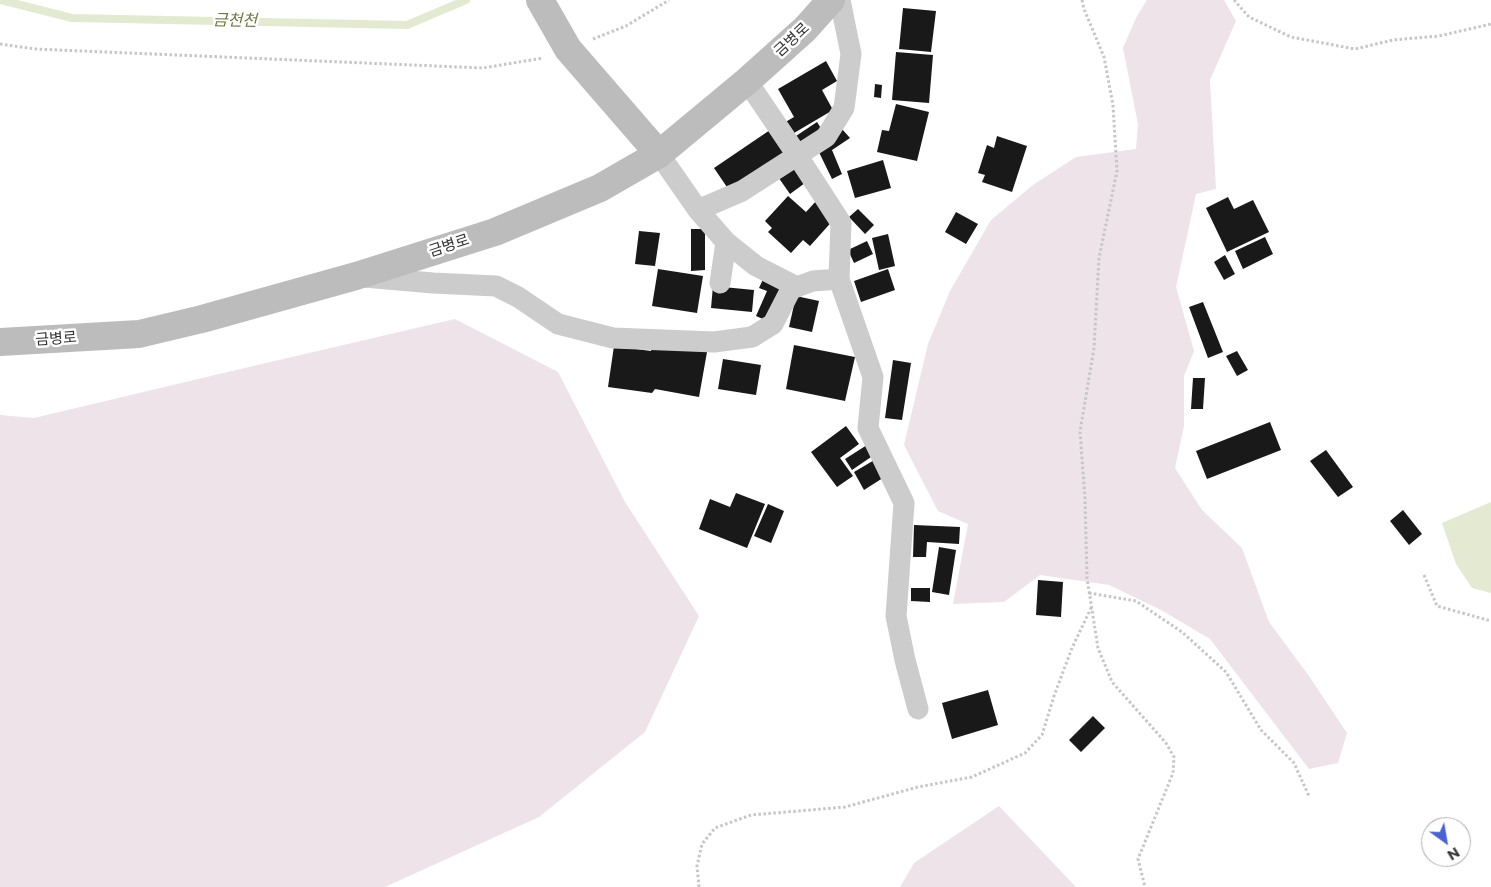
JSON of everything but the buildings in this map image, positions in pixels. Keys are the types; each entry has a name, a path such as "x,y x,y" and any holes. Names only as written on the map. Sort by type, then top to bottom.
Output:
{"street":[{"name":"금병로","path":"0,342 139,334 202,319 356,276 495,232 600,188 659,154 747,81 805,29 831,0"},
{"path":"698,210 742,191 826,137 844,108 851,54 840,0"},
{"path":"547,10 568,49 659,154 698,210 726,242 756,266 797,287"},
{"path":"747,81 840,222 839,279 873,377 868,428 904,503 896,616 918,709"},
{"path":"720,283 726,242"},
{"path":"356,276 496,286 518,297 558,324 613,338 714,342 752,337 773,324 791,289 813,281 839,279"}],"path":[{"path":"0,44 35,49 483,68 544,58 626,26 669,0"},
{"path":"1082,0 1104,57 1113,105 1117,171 1099,258 1094,348 1080,432 1085,498 1086,578 1098,648 1112,682 1166,743 1174,757 1173,773 1138,859 1145,887"},
{"path":"1234,0 1248,17 1291,36 1355,49 1393,40 1439,36 1491,24"},
{"path":"1424,575 1437,606 1491,621"},
{"path":"1089,593 1136,601 1182,632 1226,672 1261,730 1294,764 1309,796"},
{"path":"699,887 697,866 702,844 715,828 751,816 845,807 918,787 972,777 1025,753 1042,736 1054,696 1072,648 1091,607"}],"shaded area":[{"path":"1147,0 1224,0 1236,21 1210,80 1216,189 1196,194 1176,287 1194,351 1184,376 1184,426 1175,468 1202,510 1242,548 1269,622 1309,676 1347,733 1338,763 1309,769 1210,639 1161,610 1109,585 1040,575 1004,602 953,604 968,524 938,511 904,445 928,344 950,291 991,220 1033,185 1076,157 1136,149 1138,124 1123,48 1136,18"},
{"path":"455,319 558,372 625,502 699,616 645,732 539,817 385,887 0,887 0,415 34,418"},
{"path":"1491,502 1491,593 1472,588 1456,564 1442,523"},
{"path":"999,806 1076,887 900,887 914,863"}],"waterway":[{"name":"금천천","path":"1,0 72,18 407,25 466,0"}]}
